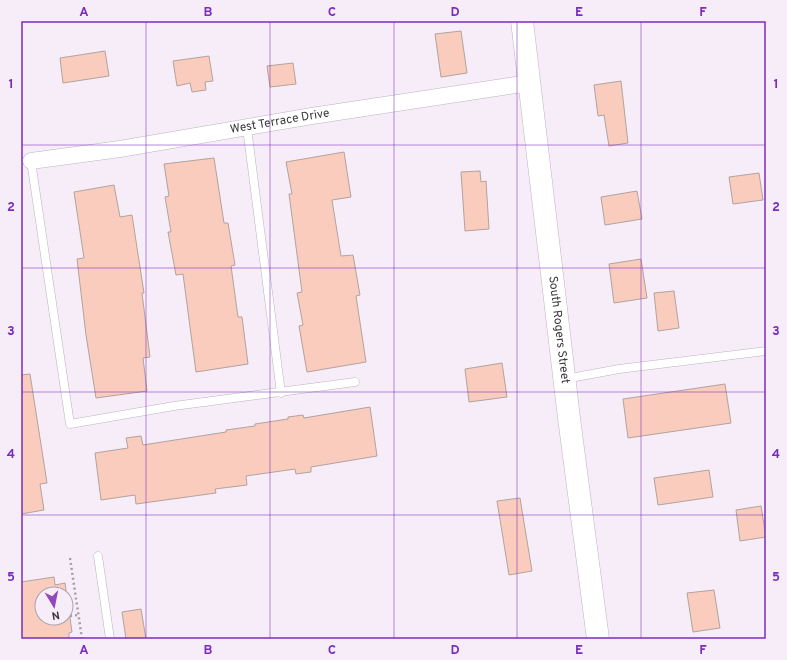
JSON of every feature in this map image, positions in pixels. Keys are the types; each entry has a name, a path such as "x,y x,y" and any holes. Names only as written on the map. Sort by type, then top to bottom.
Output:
{"street":[{"name":"South Rogers Street","path":"522,21 564,380 598,639"},
{"name":"West Terrace Drive","path":"32,161 120,149 529,83"}],"lane":[{"path":"247,128 281,393"},
{"path":"32,161 70,424 174,406 355,382"},
{"path":"564,380 618,369 766,351"},
{"path":"98,556 110,639"}],"path":[{"path":"70,558 82,639"},
{"path":"74,616 78,615"}],"building":[{"path":"461,31 467,73 441,77 435,34"},
{"path":"105,51 109,76 63,83 60,58"},
{"path":"209,56 213,81 205,82 206,90 192,92 190,83 177,86 173,61"},
{"path":"293,63 296,84 270,87 267,66"},
{"path":"621,81 628,143 609,146 604,115 598,116 594,85"},
{"path":"344,152 351,197 332,200 341,256 353,255 360,295 356,296 366,362 307,372 299,326 303,325 297,293 302,292 289,194 292,194 286,162"},
{"path":"214,158 224,223 228,223 235,265 231,266 238,317 242,317 248,364 196,372 183,274 176,275 168,232 171,232 165,197 169,196 164,164"},
{"path":"480,171 481,182 486,181 489,229 465,231 461,172"},
{"path":"759,173 763,200 733,204 729,177"},
{"path":"114,185 120,217 132,215 144,293 142,293 150,357 143,358 147,391 96,398 86,335 77,259 84,258 74,192"},
{"path":"637,191 642,219 605,225 601,197"},
{"path":"641,259 647,298 614,303 609,264"},
{"path":"674,291 679,328 658,331 654,293"},
{"path":"502,363 507,397 469,402 465,369"},
{"path":"30,374 47,483 40,484 44,510 21,514 21,375"},
{"path":"725,384 731,423 628,438 623,399"},
{"path":"370,407 377,456 311,467 311,472 296,474 295,469 246,476 247,485 215,489 216,493 136,504 135,495 101,500 95,453 128,448 126,438 141,436 143,445 226,432 226,430 288,419 288,417 303,415 304,418"},
{"path":"709,470 713,497 658,505 654,478"},
{"path":"520,498 532,571 509,575 497,501"},
{"path":"761,506 766,537 740,541 736,510"},
{"path":"54,577 55,585 65,583 65,586 34,586 34,626 71,626 72,632 69,633 69,639 21,639 21,582"},
{"path":"714,590 720,628 693,632 687,593"},
{"path":"141,609 146,639 126,639 122,612"}]}
